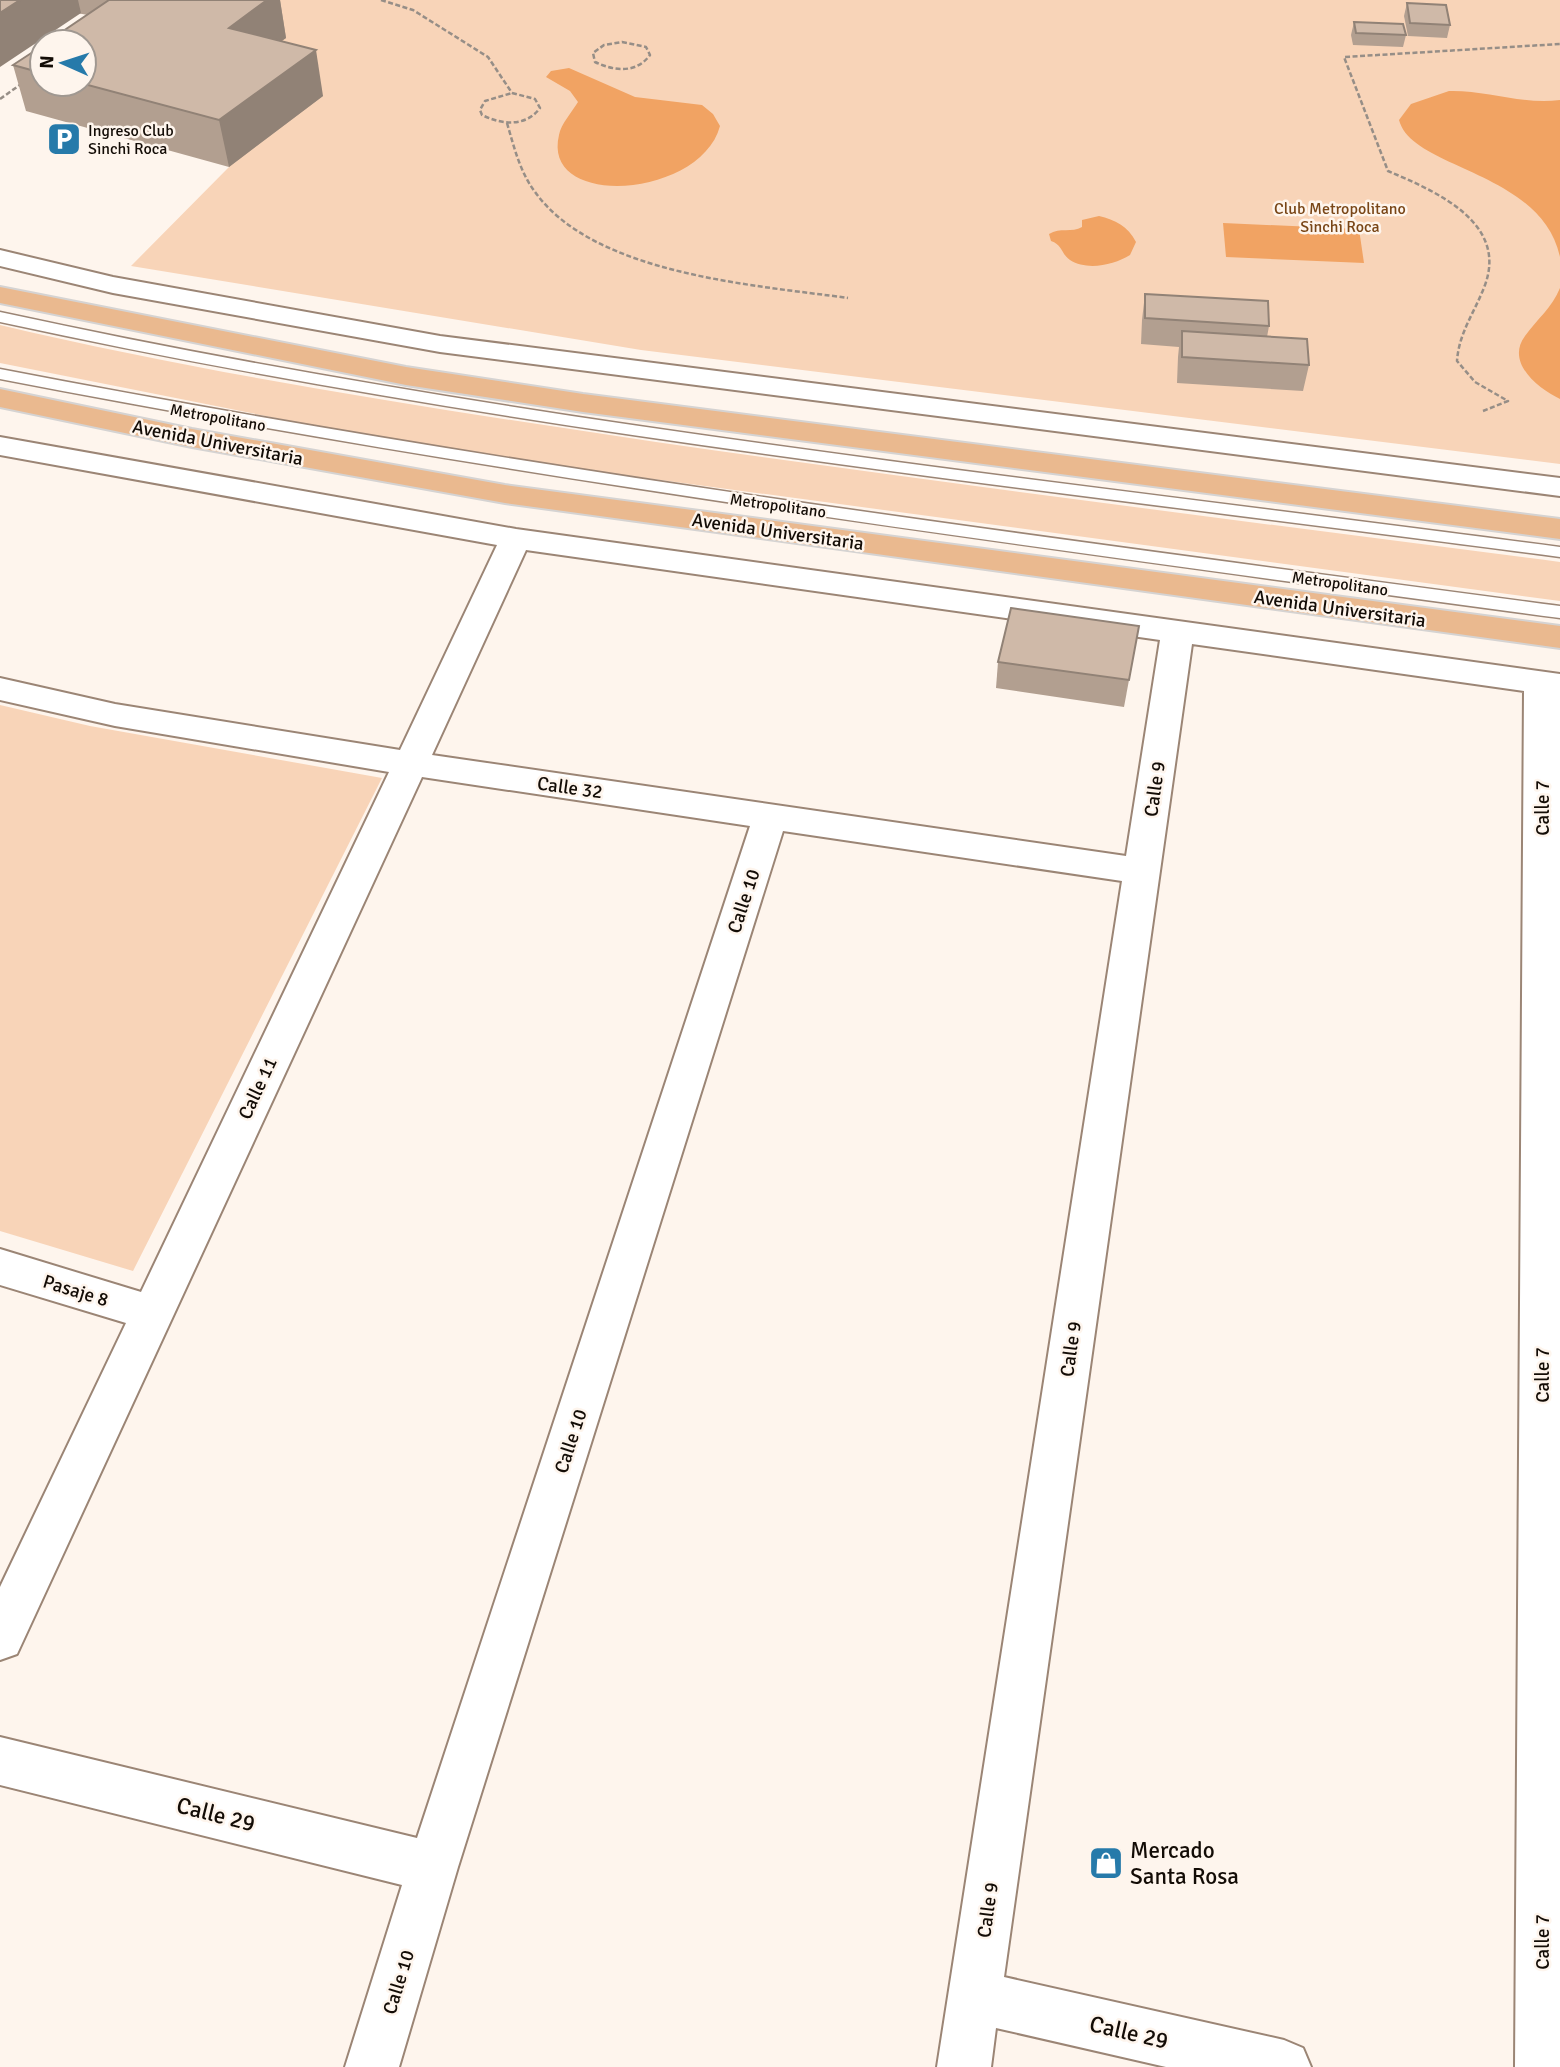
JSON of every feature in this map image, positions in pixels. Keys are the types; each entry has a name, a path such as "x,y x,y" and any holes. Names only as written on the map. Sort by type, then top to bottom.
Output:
{"main road":[{"path":"0,295 393,373 583,403 1560,529"},
{"name":"Avenida Universitaria","path":"0,398 192,438 505,494 1560,638"}],"street":[{"path":"0,258 113,285 453,346 1560,487"},
{"path":"0,446 516,539 1551,683"},
{"name":"Calle 11","path":"0,1639 516,539"},
{"name":"Calle 9","path":"964,2067 1177,632"},
{"name":"Calle 7","path":"1542,2067 1551,683"},
{"name":"Calle 32","path":"0,689 115,715 409,763 1141,872"},
{"name":"Calle 10","path":"372,2067 433,1867 771,817"},
{"name":"Pasaje 8","path":"0,1266 152,1313"},
{"name":"Calle 29","path":"0,1761 433,1867"},
{"name":"Calle 29","path":"974,1997 1284,2067"}],"lane":[{"path":"0,317 97,339 292,376 559,420 1560,552"},
{"name":"Metropolitano","path":"0,374 201,415 549,474 1560,612"}],"path":[{"path":"381,0 413,10 488,57 512,93"},
{"path":"622,42 639,44 649,51 650,55 645,64 620,70 595,62 593,53 604,45 622,42"},
{"path":"1483,411 1508,401 1475,382 1457,361 1457,337 1487,280 1492,254 1481,229 1460,208 1430,188 1388,171 1344,57 1560,44"},
{"path":"0,99 28,80"},
{"path":"512,93 529,96 540,108 526,120 507,123 488,119 480,110 485,101 512,93"},
{"path":"507,123 519,164 540,200 575,229 625,256 662,268 848,298"}],"green space":[{"name":"Club Metropolitano Sinchi Roca","path":"100,0 1560,0 1560,464 641,350 131,266 229,167 238,73 285,37"},
{"path":"0,325 244,376 574,430 995,489 1560,562 1560,601 542,464 306,424 0,363"},
{"path":"0,705 90,726 382,778 133,1271 0,1231"}],"shaded area":[{"path":"569,68 635,97 702,105 713,114 720,126 707,150 684,168 656,180 626,186 597,184 574,175 560,159 560,131 578,102 570,91 546,77 551,71"},
{"path":"1449,91 1532,101 1560,100 1560,257 1548,228 1529,206 1504,189 1427,150 1409,137 1399,120 1411,104"},
{"path":"1099,216 1116,222 1129,232 1136,242 1130,255 1108,264 1084,265 1070,260 1058,245 1051,241 1049,234 1078,229 1082,227 1082,220"},
{"path":"1223,223 1359,229 1364,263 1226,257"},
{"path":"1560,288 1560,399 1534,382 1519,356 1525,336 1549,307"}],"building":[{"path":"0,0 20,0 0,13"},
{"path":"109,0 267,0 229,28 316,50 219,120 98,88 98,28 68,28"},
{"path":"1407,3 1446,5 1450,25 1410,23"},
{"path":"1354,22 1403,24 1406,35 1356,33"},
{"path":"28,55 28,69 13,65"},
{"path":"1145,294 1268,301 1269,326 1145,318"},
{"path":"1182,331 1307,339 1309,365 1182,357"},
{"path":"1011,608 1139,626 1129,680 998,662"}],"place":[{"name":"Ingreso Club Sinchi Roca","path":"64,139"},
{"name":"Mercado Santa Rosa","path":"1106,1863"}]}
